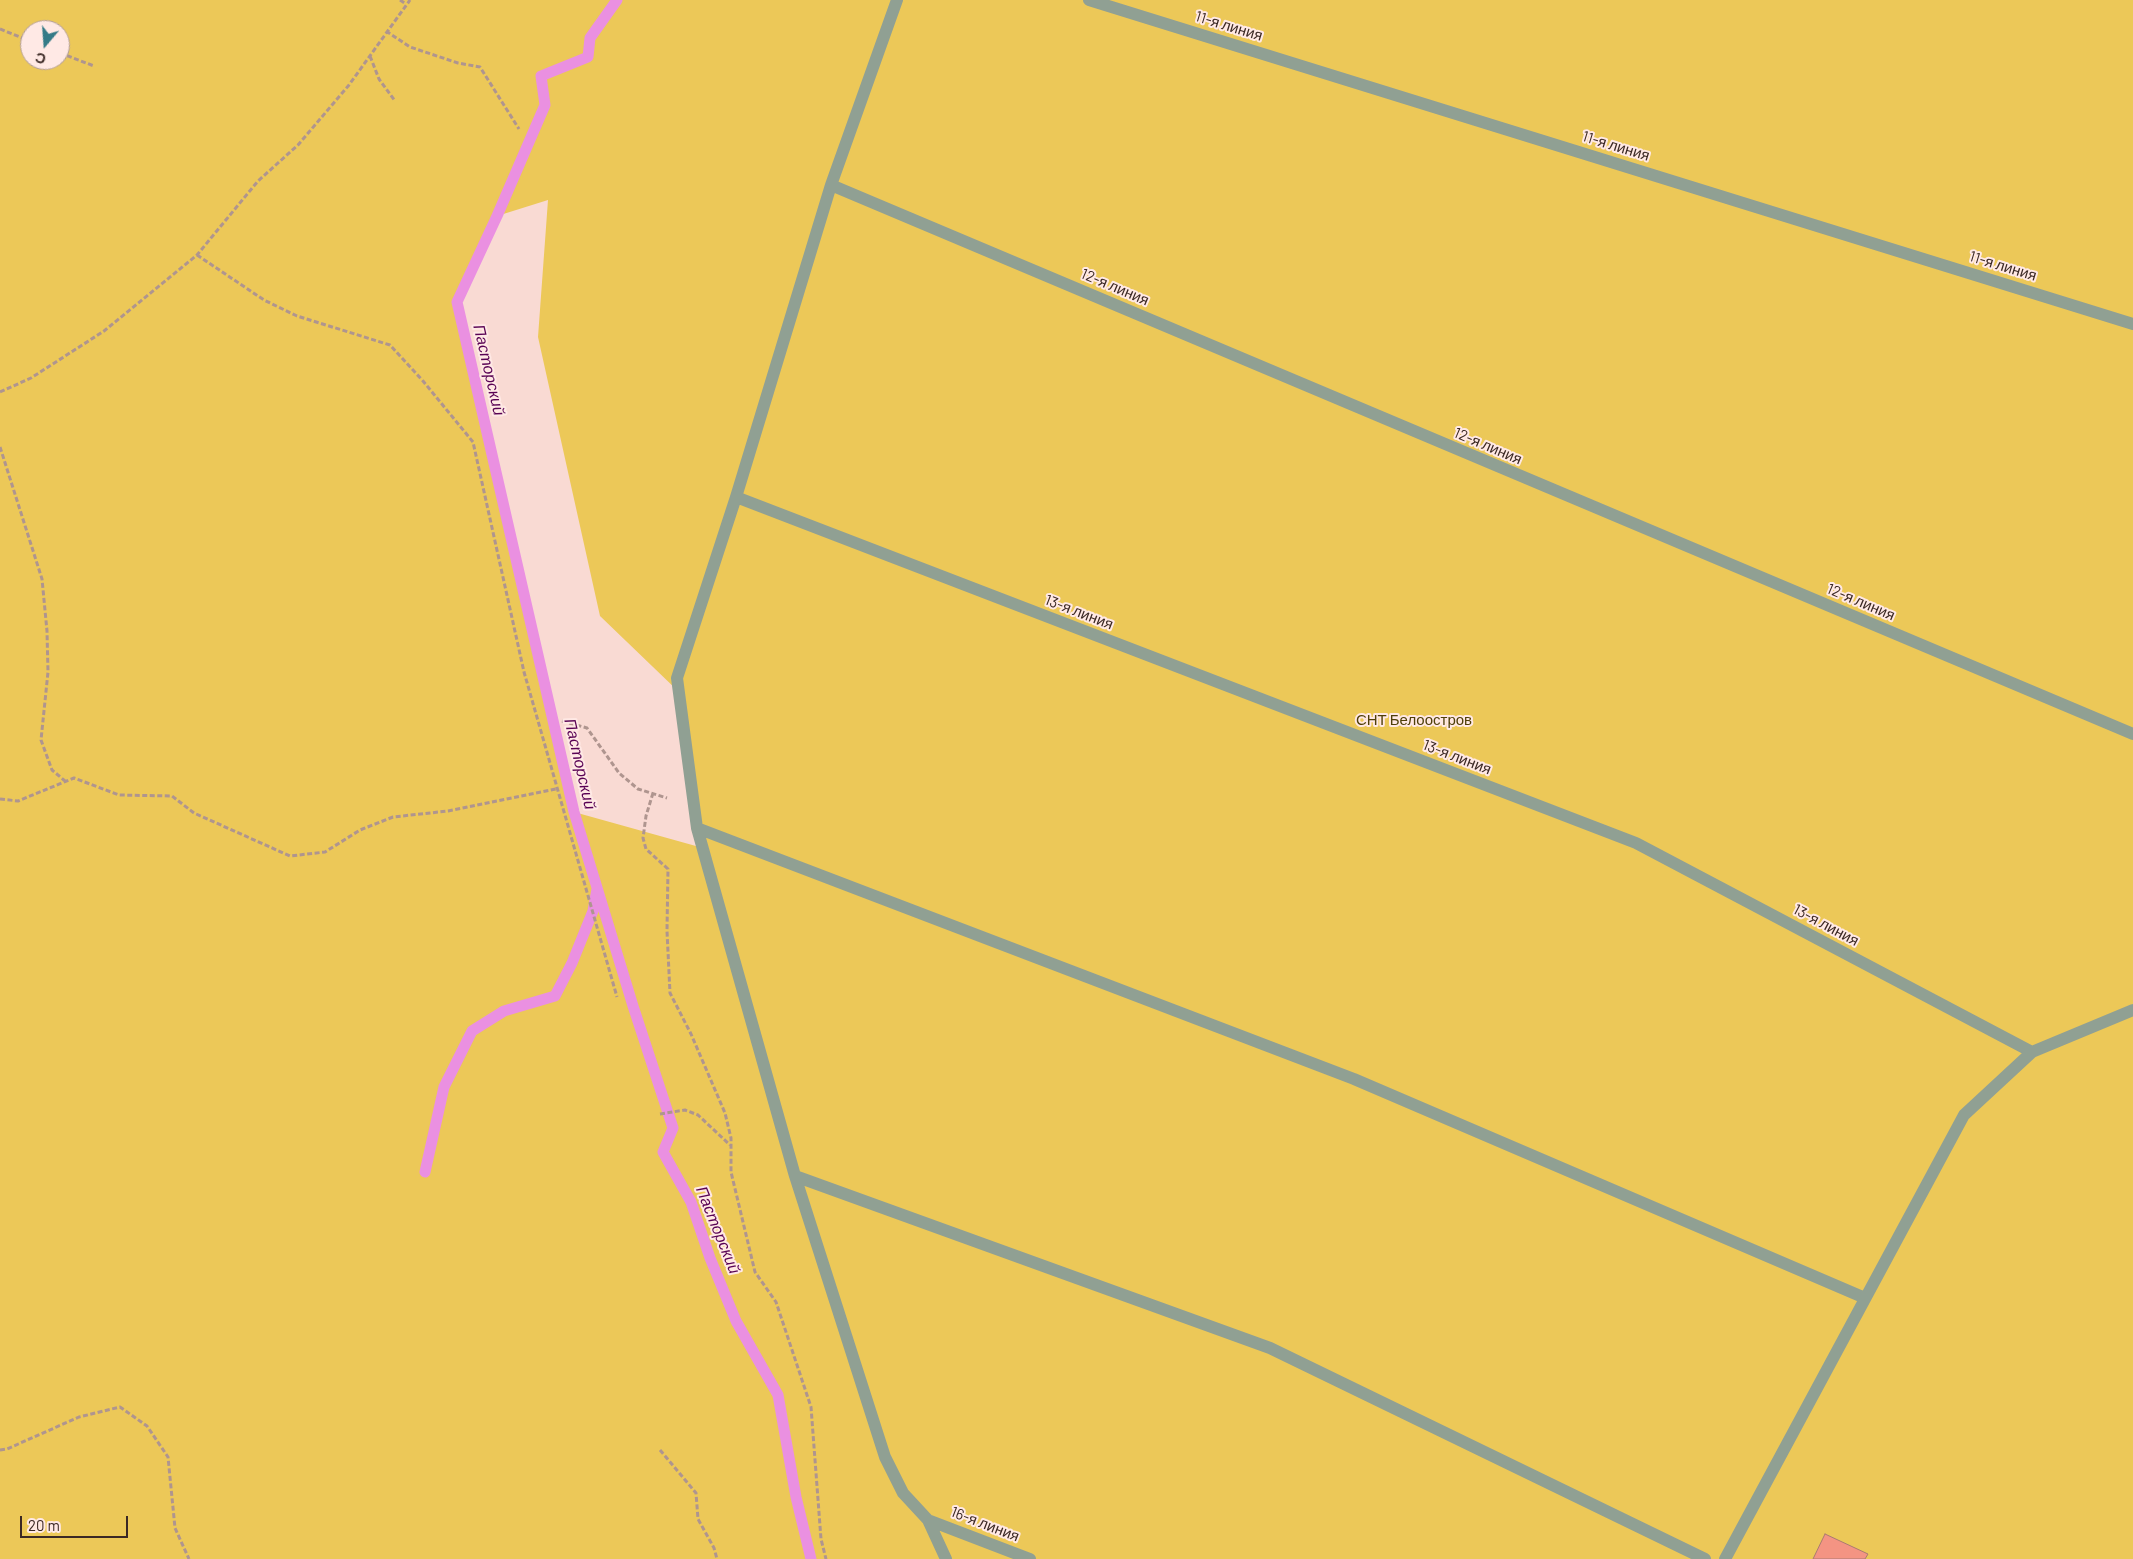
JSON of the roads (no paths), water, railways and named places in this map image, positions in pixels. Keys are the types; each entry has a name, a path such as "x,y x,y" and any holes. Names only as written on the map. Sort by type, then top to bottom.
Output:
{"street":[{"path":"897,0 830,185 736,497 677,678 698,828 795,1176 885,1457 903,1494 928,1520 946,1559"},
{"name":"11-я линия","path":"1089,0 2133,324"},
{"name":"12-я линия","path":"830,185 2133,734"},
{"name":"13-я линия","path":"736,497 1636,843 2032,1052"},
{"path":"698,828 1354,1079 1865,1298"},
{"path":"1725,1559 1964,1115 2032,1052 2133,1010"},
{"path":"795,1176 1270,1348 1706,1559"},
{"name":"16-я линия","path":"928,1520 1030,1559"}],"waterway":[{"name":"Пасторский","path":"617,0 590,38 588,57 541,76 545,105 457,302 574,812 633,1006 673,1128 663,1152 691,1202 710,1258 736,1321 778,1395 796,1497 811,1559"},
{"path":"425,1172 444,1087 472,1031 504,1011 555,996 572,963 593,911 597,889"}],"park label":[{"name":"СНТ Белоостров","path":"1414,720"}]}
